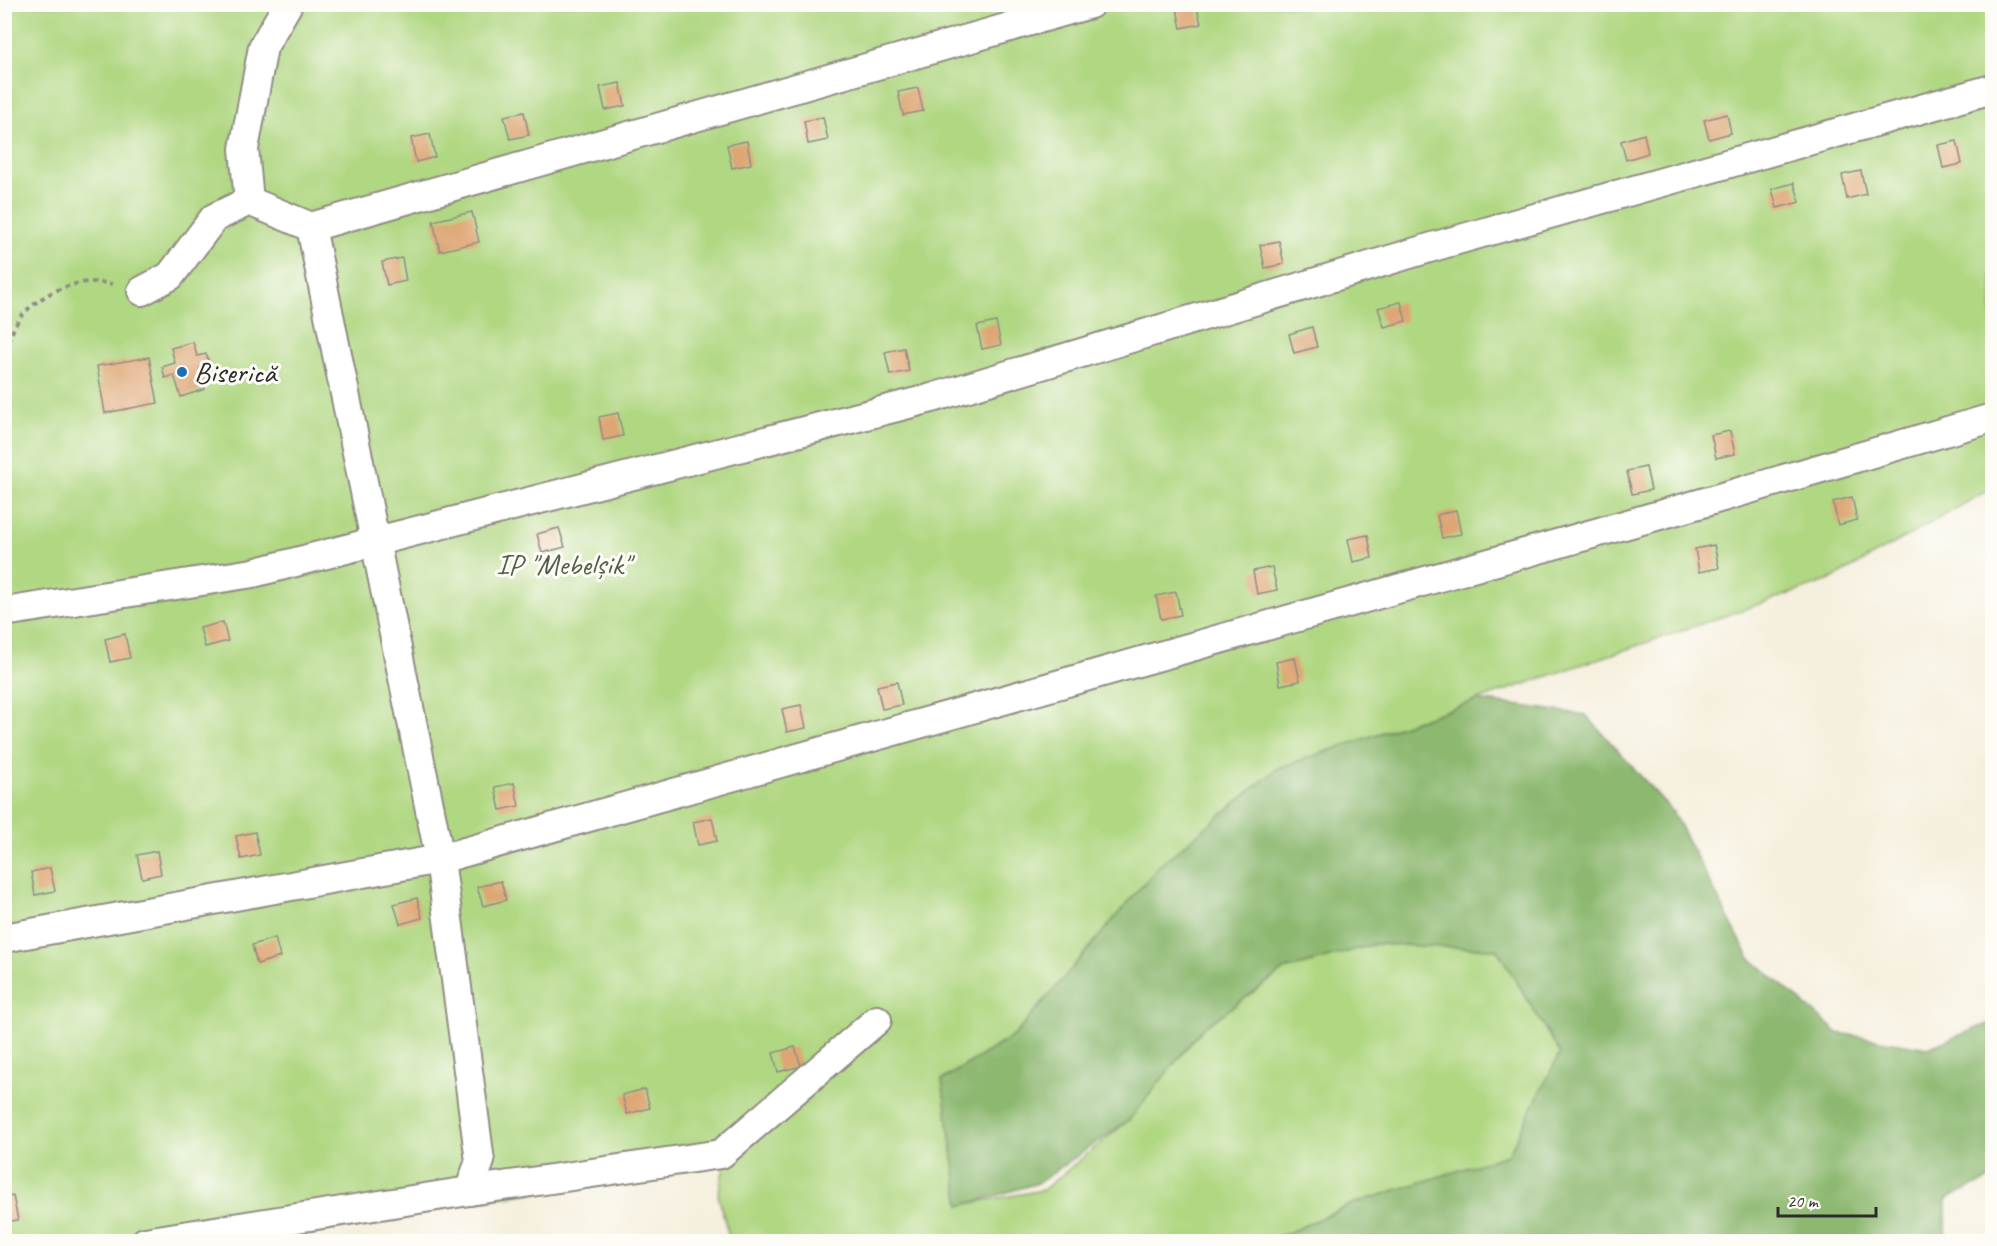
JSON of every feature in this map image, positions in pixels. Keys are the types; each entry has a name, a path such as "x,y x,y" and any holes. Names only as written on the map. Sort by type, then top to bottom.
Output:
{"street":[{"path":"249,201 244,149 263,48 288,4"},
{"path":"142,291 170,276 214,218 249,201 311,227 1090,4"},
{"path":"4,612 253,573 932,398 1436,246 1992,88"},
{"path":"311,227 440,859 480,1161 469,1191"},
{"path":"4,938 440,859 1690,506 1992,418"},
{"path":"145,1242 721,1154 877,1020"}],"path":[{"path":"4,349 24,313 62,286 95,280 142,291"}],"green space":[{"name":"IP \"Mebelșik\"","path":"5,5 1992,5 1992,488 1830,580 1278,768 1159,866 1015,1035 942,1080 960,1205 1043,1190 1129,1120 1202,1029 1284,970 1375,944 1497,949 1560,1053 1508,1155 1352,1204 1270,1241 730,1241 718,1195 725,1162 228,1241 5,1242"},
{"path":"1478,700 1586,715 1672,811 1749,957 1838,1033 1928,1048 1992,1022 1992,1178 1946,1199 1946,1241 1270,1241 1352,1204 1508,1155 1560,1053 1497,949 1375,944 1284,970 1202,1029 1129,1120 1038,1183 960,1206 942,1080 1015,1035 1159,866 1278,768"}],"building":[{"path":"1196,4 1201,24 1181,28 1176,5"},
{"path":"620,83 625,106 605,110 600,87"},
{"path":"918,88 923,111 903,115 898,92"},
{"path":"524,112 529,135 510,139 504,116"},
{"path":"1727,114 1731,133 1709,139 1704,120"},
{"path":"823,117 828,140 808,144 804,121"},
{"path":"430,134 435,157 416,162 411,138"},
{"path":"1644,134 1648,153 1626,160 1621,141"},
{"path":"747,141 751,164 732,168 727,145"},
{"path":"1957,141 1962,164 1943,168 1938,145"},
{"path":"1861,171 1866,194 1847,199 1842,175"},
{"path":"1794,183 1800,202 1777,208 1772,189"},
{"path":"472,212 479,242 440,251 433,221"},
{"path":"1279,241 1284,264 1265,268 1260,245"},
{"path":"402,258 406,281 387,285 382,262"},
{"path":"1401,302 1406,321 1384,327 1378,308"},
{"path":"996,322 1001,345 982,349 977,326"},
{"path":"1312,327 1317,347 1294,353 1289,334"},
{"name":"Biserică","path":"193,342 197,356 206,354 210,365 200,368 205,389 181,397 174,375 165,378 162,367 175,363 171,348"},
{"path":"904,348 909,371 890,375 885,352"},
{"path":"149,357 158,403 105,413 97,366"},
{"path":"618,413 623,436 603,440 599,417"},
{"path":"1730,431 1735,454 1716,458 1711,435"},
{"path":"1646,467 1651,490 1632,494 1627,471"},
{"path":"1852,497 1857,520 1838,525 1833,502"},
{"path":"1456,510 1461,534 1442,538 1437,515"},
{"path":"559,528 565,547 542,553 537,534"},
{"path":"1368,535 1372,558 1353,562 1348,539"},
{"path":"1714,545 1719,568 1699,572 1695,549"},
{"path":"1272,567 1277,590 1257,594 1253,571"},
{"path":"1176,592 1181,615 1161,619 1156,596"},
{"path":"223,622 228,641 205,647 200,628"},
{"path":"125,634 130,658 110,662 105,639"},
{"path":"1295,658 1300,681 1280,685 1276,662"},
{"path":"897,682 902,705 882,709 877,686"},
{"path":"801,705 806,728 787,732 782,709"},
{"path":"514,783 519,806 500,810 495,787"},
{"path":"712,818 717,841 698,845 693,822"},
{"path":"255,832 260,855 241,859 236,836"},
{"path":"157,851 161,874 142,878 137,855"},
{"path":"50,868 55,891 35,895 31,872"},
{"path":"501,881 506,900 483,906 477,887"},
{"path":"417,898 422,918 400,924 394,904"},
{"path":"275,938 280,957 257,964 252,945"},
{"path":"795,1047 801,1066 778,1072 773,1053"},
{"path":"645,1089 650,1108 627,1114 622,1095"},
{"path":"13,1196 18,1220 4,1222 4,1198"}],"place":[{"name":"Biserică","path":"182,372"}]}
